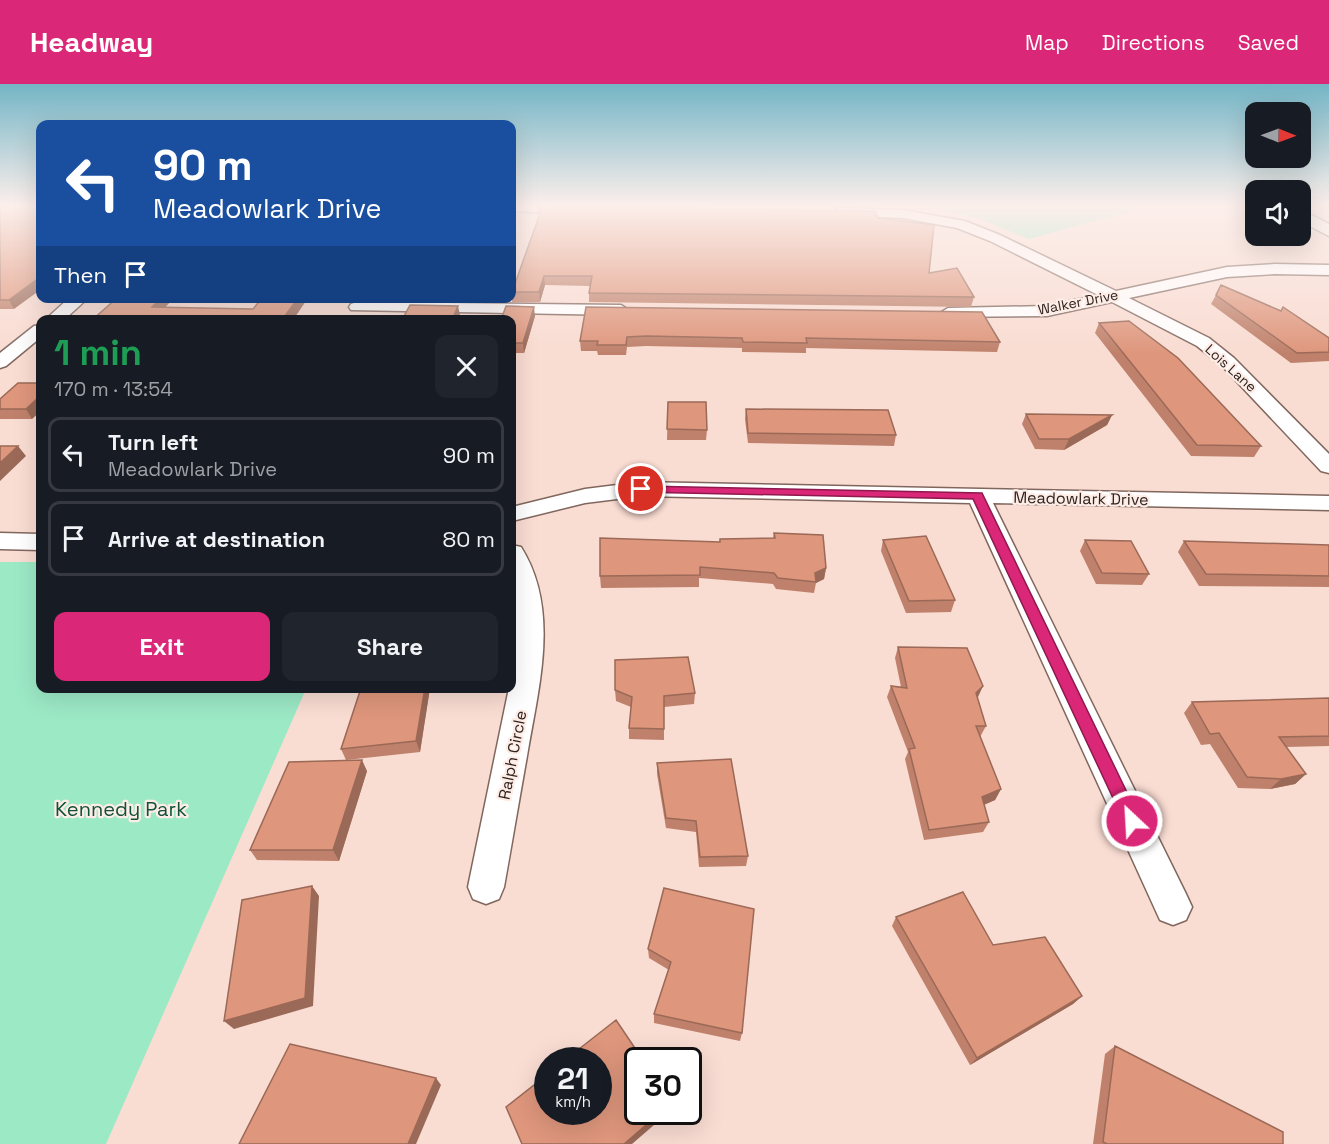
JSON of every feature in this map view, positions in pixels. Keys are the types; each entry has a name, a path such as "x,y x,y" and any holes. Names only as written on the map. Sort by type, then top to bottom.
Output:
{"street":[{"name":"Lois Lane","path":"1031,255 1203,342 1228,362 1267,400 1329,466"},
{"name":"Walker Drive","path":"931,313 1047,311 1227,272 1275,269 1329,270"},
{"path":"59,315 74,303"},
{"path":"356,308 637,310"},
{"path":"0,362 36,333"},
{"name":"Meadowlark Drive","path":"516,513 585,496 641,489 1329,503"},
{"path":"978,495 1173,907"},
{"path":"0,541 36,542"},
{"name":"Ralph Circle","path":"486,887 528,666 531,618 523,581 516,563"}],"green space":[{"name":"Kennedy Park","path":"0,562 36,562 36,693 304,693 106,1144 0,1144"}],"building":[{"path":"0,255 36,255 36,280 9,300 0,300"},
{"path":"525,255 931,255 929,273 957,268 974,297 589,293 592,276 544,276 539,292 516,292 516,281"},
{"path":"1221,285 1281,311 1283,307 1329,338 1329,352 1297,353 1216,295"},
{"path":"111,303 156,303 152,307 253,309 258,303 294,303 286,315 98,315"},
{"path":"410,305 458,306 454,315 405,315"},
{"path":"506,306 534,307 523,343 516,343 516,315 503,315"},
{"path":"586,307 982,312 1000,342 806,338 807,343 743,342 742,338 646,336 627,337 626,345 597,345 598,341 580,341"},
{"path":"1129,321 1178,358 1261,446 1197,445 1099,323"},
{"path":"18,383 36,383 36,400 26,409 0,409 0,399"},
{"path":"668,402 706,402 707,430 667,429"},
{"path":"746,409 888,410 896,435 748,433"},
{"path":"1026,414 1112,415 1069,439 1039,439"},
{"path":"0,446 18,446 0,463"},
{"path":"774,533 823,535 826,568 815,573 816,582 778,578 774,573 700,567 700,575 600,576 600,538 720,542 720,539 775,538"},
{"path":"926,536 955,600 909,601 883,540"},
{"path":"1085,540 1131,541 1149,574 1102,573"},
{"path":"1184,541 1329,545 1329,576 1206,574"},
{"path":"898,647 967,648 983,686 976,693 986,726 976,726 1001,789 982,797 989,822 929,830 909,749 915,748 891,686 907,688"},
{"path":"688,657 695,693 664,696 664,729 629,728 632,697 615,690 615,660"},
{"path":"359,693 424,693 416,741 341,749"},
{"path":"1329,698 1329,736 1279,737 1306,774 1281,779 1247,777 1219,733 1210,734 1192,702"},
{"path":"731,759 748,856 700,857 696,821 666,818 657,763"},
{"path":"362,760 333,850 250,850 289,762"},
{"path":"312,886 305,998 224,1021 242,900"},
{"path":"664,888 754,909 742,1033 654,1014 671,962 648,949"},
{"path":"963,892 993,945 1045,937 1082,996 977,1058 896,917"},
{"path":"616,1020 634,1047 624,1047 624,1125 646,1125 624,1144 522,1144 506,1107 534,1085 534,1125 612,1125 612,1047 582,1047"},
{"path":"290,1044 436,1078 408,1144 239,1144"},
{"path":"1115,1046 1283,1132 1283,1144 1107,1144 1103,1142"}],"route":[{"path":"641,489 978,495 1132,821"}]}
